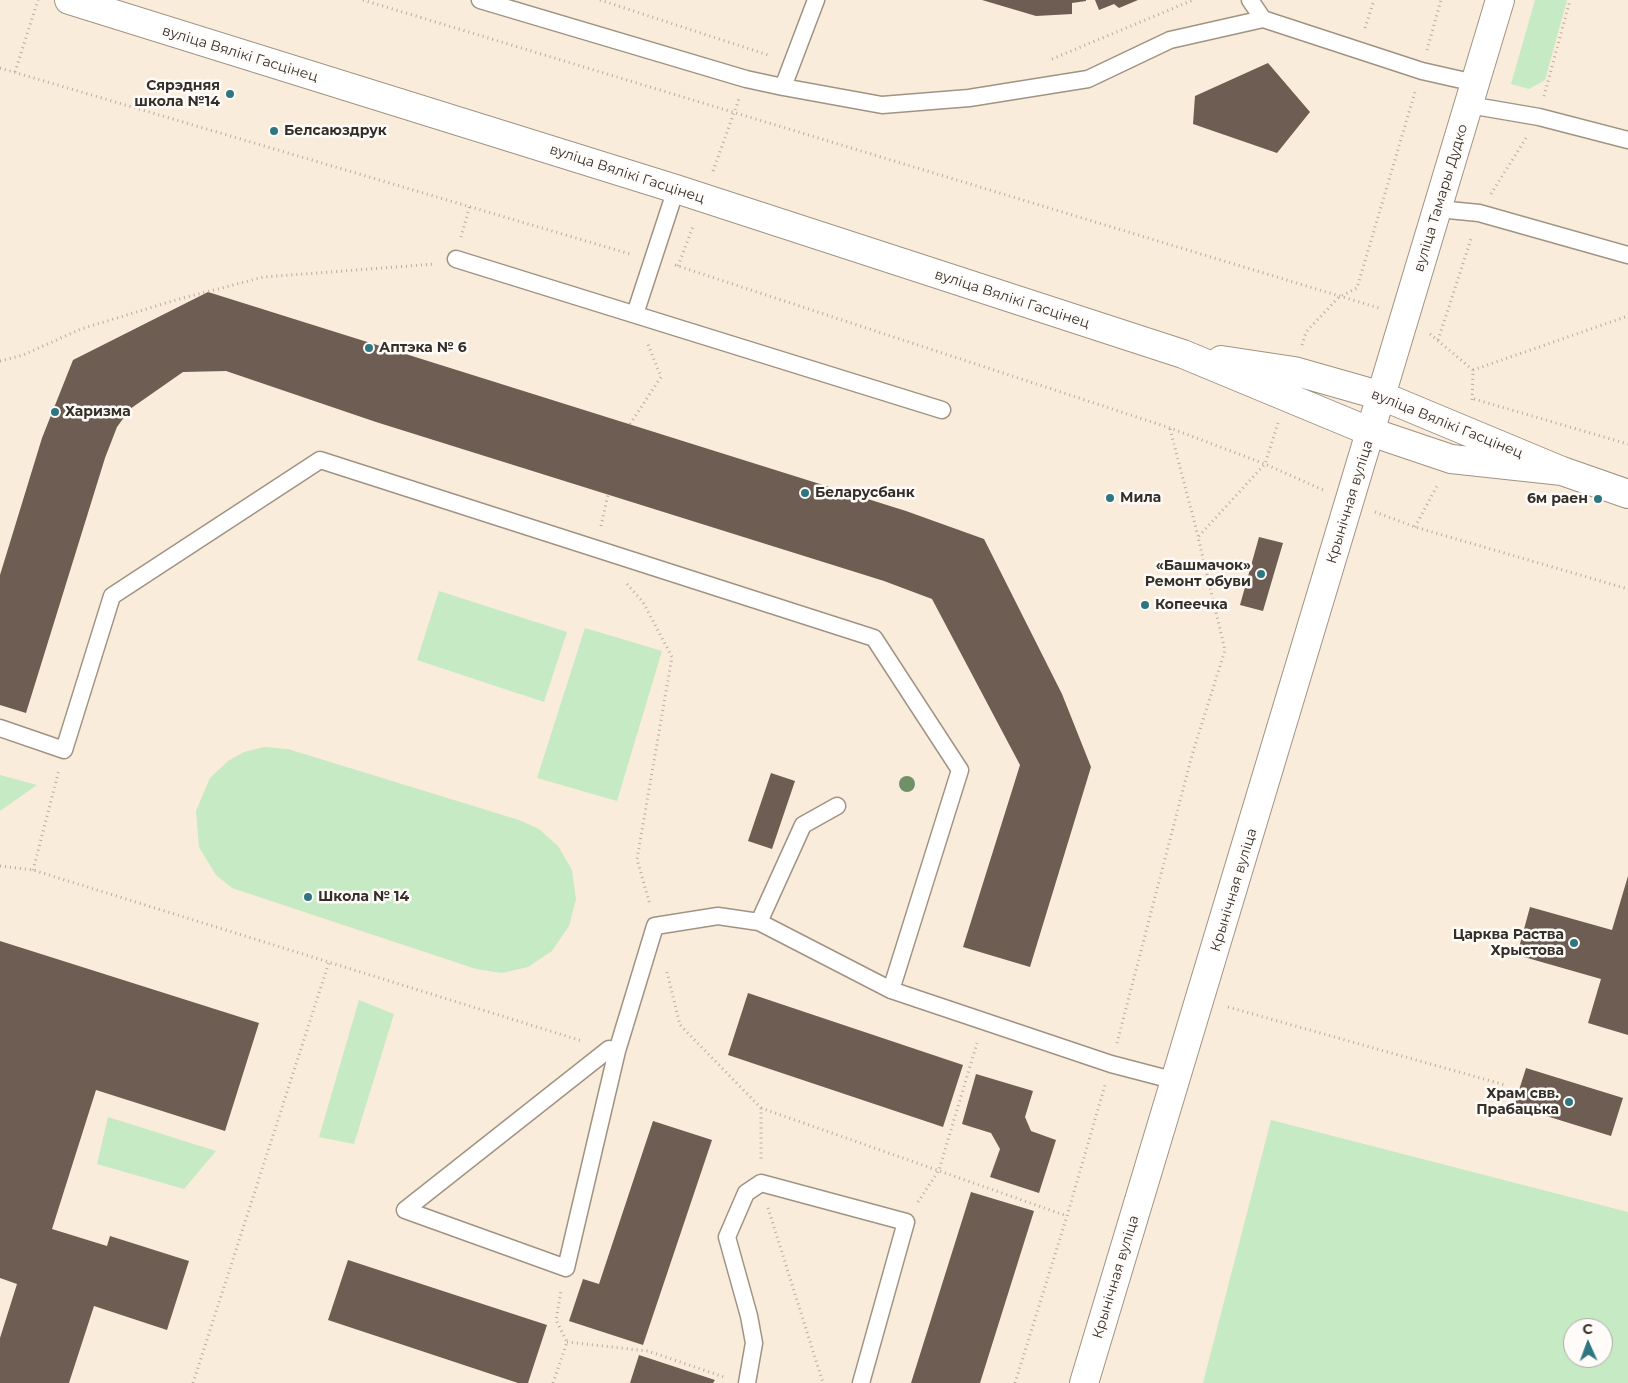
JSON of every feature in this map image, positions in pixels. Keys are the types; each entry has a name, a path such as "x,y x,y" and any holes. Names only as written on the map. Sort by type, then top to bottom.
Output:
{"main road":[{"name":"вуліца Вялікі Гасцінец","path":"69,0 676,189 1183,354 1285,398 1371,432 1451,459 1562,471"},
{"name":"вуліца Тамары Дудко","path":"1382,396 1500,0"},
{"name":"вуліца Вялікі Гасцінец","path":"1183,354 1294,371 1382,396 1562,471 1628,494"},
{"name":"Крынічная вуліца","path":"1084,1383 1382,396"}],"lane":[{"path":"480,0 746,79 882,105 969,98 1088,79 1170,40 1263,20 1422,71 1472,94 1539,117 1627,138"},
{"path":"783,87 816,0"},
{"path":"1250,0 1263,20"},
{"path":"635,314 676,189"},
{"path":"1438,208 1479,213 1628,254"},
{"path":"456,259 942,410"},
{"path":"0,728 64,750 112,596 320,460 874,638 960,770 891,990"},
{"path":"758,922 803,824 836,806"},
{"path":"613,1050 405,1210 566,1268 613,1050 655,926 718,916 758,922 891,990 1111,1064 1176,1080"},
{"path":"740,1381 754,1343 749,1316 727,1238 746,1193 760,1183 906,1222 862,1383"}],"path":[{"path":"15,72 38,0"},
{"path":"363,0 735,111 1339,298"},
{"path":"600,0 792,62"},
{"path":"1049,61 1193,0"},
{"path":"1358,50 1374,0"},
{"path":"1294,371 1306,332 1339,298 1357,288 1422,71 1441,0"},
{"path":"1438,340 1479,213 1539,117 1570,0"},
{"path":"715,166 757,52"},
{"path":"0,361 23,354 81,329 179,299 264,277 426,267 456,259 470,206"},
{"path":"678,266 697,216"},
{"path":"630,424 661,377 635,314"},
{"path":"1473,370 1628,316"},
{"path":"1198,537 1265,464 1285,398"},
{"path":"1474,399 1628,444"},
{"path":"1015,1383 1067,1216 1111,1064 1192,755 1225,650 1170,428"},
{"path":"1265,464 1350,502 1415,527 1628,589"},
{"path":"33,870 54,790"},
{"path":"0,866 33,870 613,1050"},
{"path":"193,1383 329,962"},
{"path":"1201,999 1505,1085"},
{"path":"906,1222 939,1170 984,1021"},
{"path":"761,1108 1067,1216"},
{"path":"554,1383 567,1342 556,1320 566,1268"},
{"path":"567,1342 648,1351 740,1381"}],"green space":[{"path":"1535,0 1567,0 1545,80 1529,89 1511,84"},
{"path":"439,591 567,632 544,702 417,660"},
{"path":"585,628 662,651 617,801 537,778"},
{"path":"264,747 288,749 519,820 539,829 558,846 572,870 576,899 569,926 552,951 528,967 502,973 476,969 232,888 216,875 199,847 196,811 210,778 228,761 244,752"},
{"path":"0,775 37,785 0,811"},
{"path":"359,1000 394,1014 354,1144 319,1137"},
{"path":"108,1117 216,1151 184,1189 97,1164"},
{"path":"1271,1120 1628,1212 1628,1383 1203,1383"}],"building":[{"path":"982,0 1086,1 1072,3 1072,14 1036,16"},
{"path":"1095,0 1138,0 1119,8 1114,4 1099,10"},
{"path":"1268,63 1310,112 1277,153 1193,124 1195,96"},
{"path":"208,292 906,511 984,539 1062,694 1091,767 1030,967 963,947 1020,765 932,599 884,581 376,422 226,371 183,372 130,409 117,427 105,458 26,713 0,705 0,575 42,438 73,360"},
{"name":"«Башмачок» Ремонт обуви","path":"1259,537 1283,543 1263,611 1240,605"},
{"path":"771,773 795,781 772,849 748,841"},
{"name":"Царква Раства Хрыстова","path":"1628,876 1628,1035 1588,1023 1601,979 1517,955 1530,907 1612,930"},
{"path":"0,941 259,1023 225,1131 96,1090 52,1229 107,1246 110,1236 189,1261 167,1330 94,1306 69,1383 0,1383 0,1338 17,1284 0,1278"},
{"path":"748,993 963,1065 943,1127 728,1055"},
{"name":"Храм свв. Прабацька","path":"1526,1068 1623,1098 1611,1136 1514,1106"},
{"path":"976,1074 1033,1091 1025,1117 1031,1131 1056,1140 1039,1193 990,1177 1000,1149 991,1133 962,1124"},
{"path":"653,1121 712,1140 643,1345 569,1321 583,1279 599,1284"},
{"path":"971,1192 1034,1211 980,1383 911,1383"},
{"path":"348,1260 547,1325 528,1383 518,1383 328,1320"},
{"path":"639,1355 715,1380 713,1383 630,1383"}],"place":[{"name":"Сярэдняя школа №14","path":"230,94"},
{"name":"Белсаюздрук","path":"274,131"},
{"name":"Аптэка № 6","path":"369,348"},
{"name":"Харизма","path":"55,412"},
{"name":"Беларусбанк","path":"805,493"},
{"name":"Мила","path":"1110,498"},
{"name":"6м раен","path":"1598,499"},
{"name":"«Башмачок» Ремонт обуви","path":"1261,574"},
{"name":"Копеечка","path":"1145,605"},
{"name":"Школа № 14","path":"308,897"},
{"name":"Царква Раства Хрыстова","path":"1574,943"},
{"name":"Храм свв. Прабацька","path":"1569,1102"}]}
